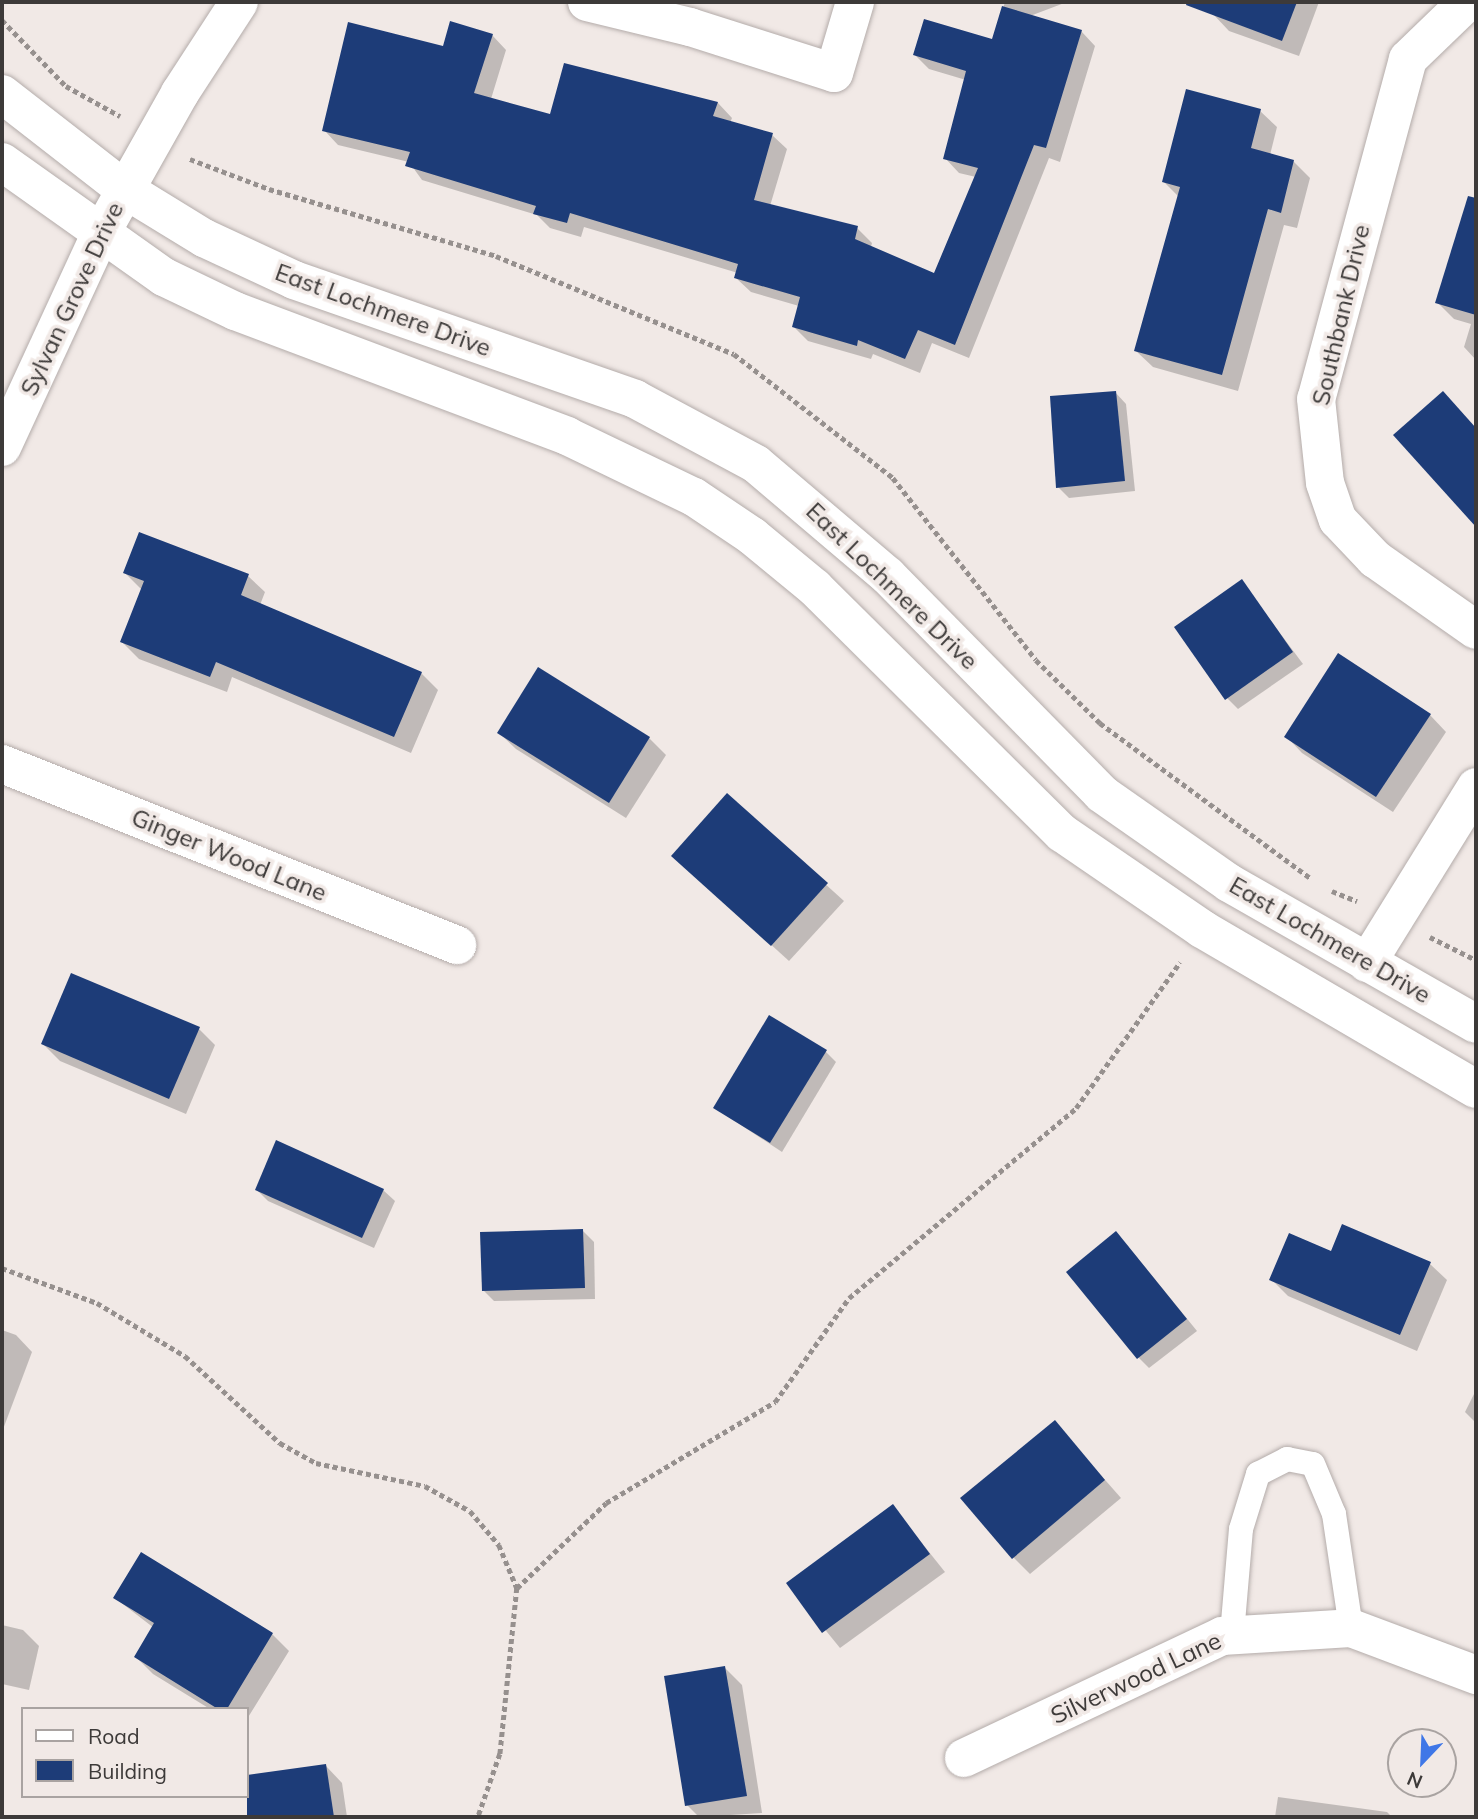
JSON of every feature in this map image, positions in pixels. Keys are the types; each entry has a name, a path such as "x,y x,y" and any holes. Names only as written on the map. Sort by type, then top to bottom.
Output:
{"street":[{"name":"Sylvan Grove Drive","path":"2,447 124,189 239,2"},
{"path":"587,2 693,15 834,73 855,2"},
{"name":"Southbank Drive","path":"1467,2 1408,59 1316,399 1325,482 1338,520 1375,559 1476,630"},
{"name":"East Lochmere Drive","path":"2,94 124,189 204,238 294,280 635,398 756,464 878,567 1102,794 1229,883 1476,1024"},
{"path":"2,162 100,235 164,276 235,311 567,436 694,497 815,588 1062,833 1202,929 1476,1089"},
{"name":"Ginger Wood Lane","path":"2,764 457,945"},
{"path":"1367,963 1476,787"},
{"name":"Silverwood Lane","path":"964,1758 1231,1634 1351,1628 1476,1675"}],"lane":[{"path":"1231,1634 1241,1529 1258,1474 1287,1459 1313,1464 1334,1514 1351,1628"}],"path":[{"path":"517,1588 606,1503 775,1402 849,1298 1076,1108 1202,929"},
{"path":"2,1268 97,1303 185,1356 280,1443 316,1463 425,1486 470,1511 499,1545 517,1588 500,1754 478,1817"}],"building":[{"path":"1187,2 1297,2 1282,41 1186,5"},
{"path":"1002,6 1082,30 1046,148 1034,145 955,345 918,330 905,359 858,340 857,346 792,327 800,297 734,278 738,264 570,213 567,223 533,214 536,206 405,166 410,152 322,131 348,22 443,46 450,21 493,34 474,93 550,114 564,63 718,102 713,116 773,133 754,200 858,226 855,239 934,273 978,168 943,159 966,71 913,55 924,19 992,39"},
{"path":"1186,89 1261,109 1251,148 1294,160 1281,213 1268,209 1222,375 1134,351 1180,187 1162,182"},
{"path":"1468,196 1476,198 1476,315 1435,303"},
{"path":"1116,391 1125,481 1056,488 1050,396"},
{"path":"1443,391 1476,428 1476,527 1393,435"},
{"path":"139,532 249,574 241,595 422,672 394,737 216,662 210,677 120,642 144,581 123,573"},
{"path":"1242,579 1293,652 1225,700 1174,627"},
{"path":"1338,653 1431,714 1376,797 1284,737"},
{"path":"538,667 650,737 609,803 497,733"},
{"path":"727,793 828,883 771,946 671,856"},
{"path":"71,973 200,1027 169,1099 41,1044"},
{"path":"769,1015 827,1050 770,1143 713,1108"},
{"path":"276,1140 384,1189 362,1238 255,1190"},
{"path":"1342,1224 1431,1262 1400,1335 1269,1280 1289,1233 1331,1251"},
{"path":"583,1229 585,1288 482,1291 480,1232"},
{"path":"1116,1231 1187,1319 1137,1359 1066,1272"},
{"path":"1055,1420 1105,1480 1012,1559 960,1498"},
{"path":"893,1504 930,1554 822,1633 786,1583"},
{"path":"141,1552 273,1633 228,1707 215,1707 134,1657 154,1623 113,1598"},
{"path":"725,1666 747,1796 685,1806 664,1676"},
{"path":"326,1764 334,1817 247,1817 248,1775"}]}
